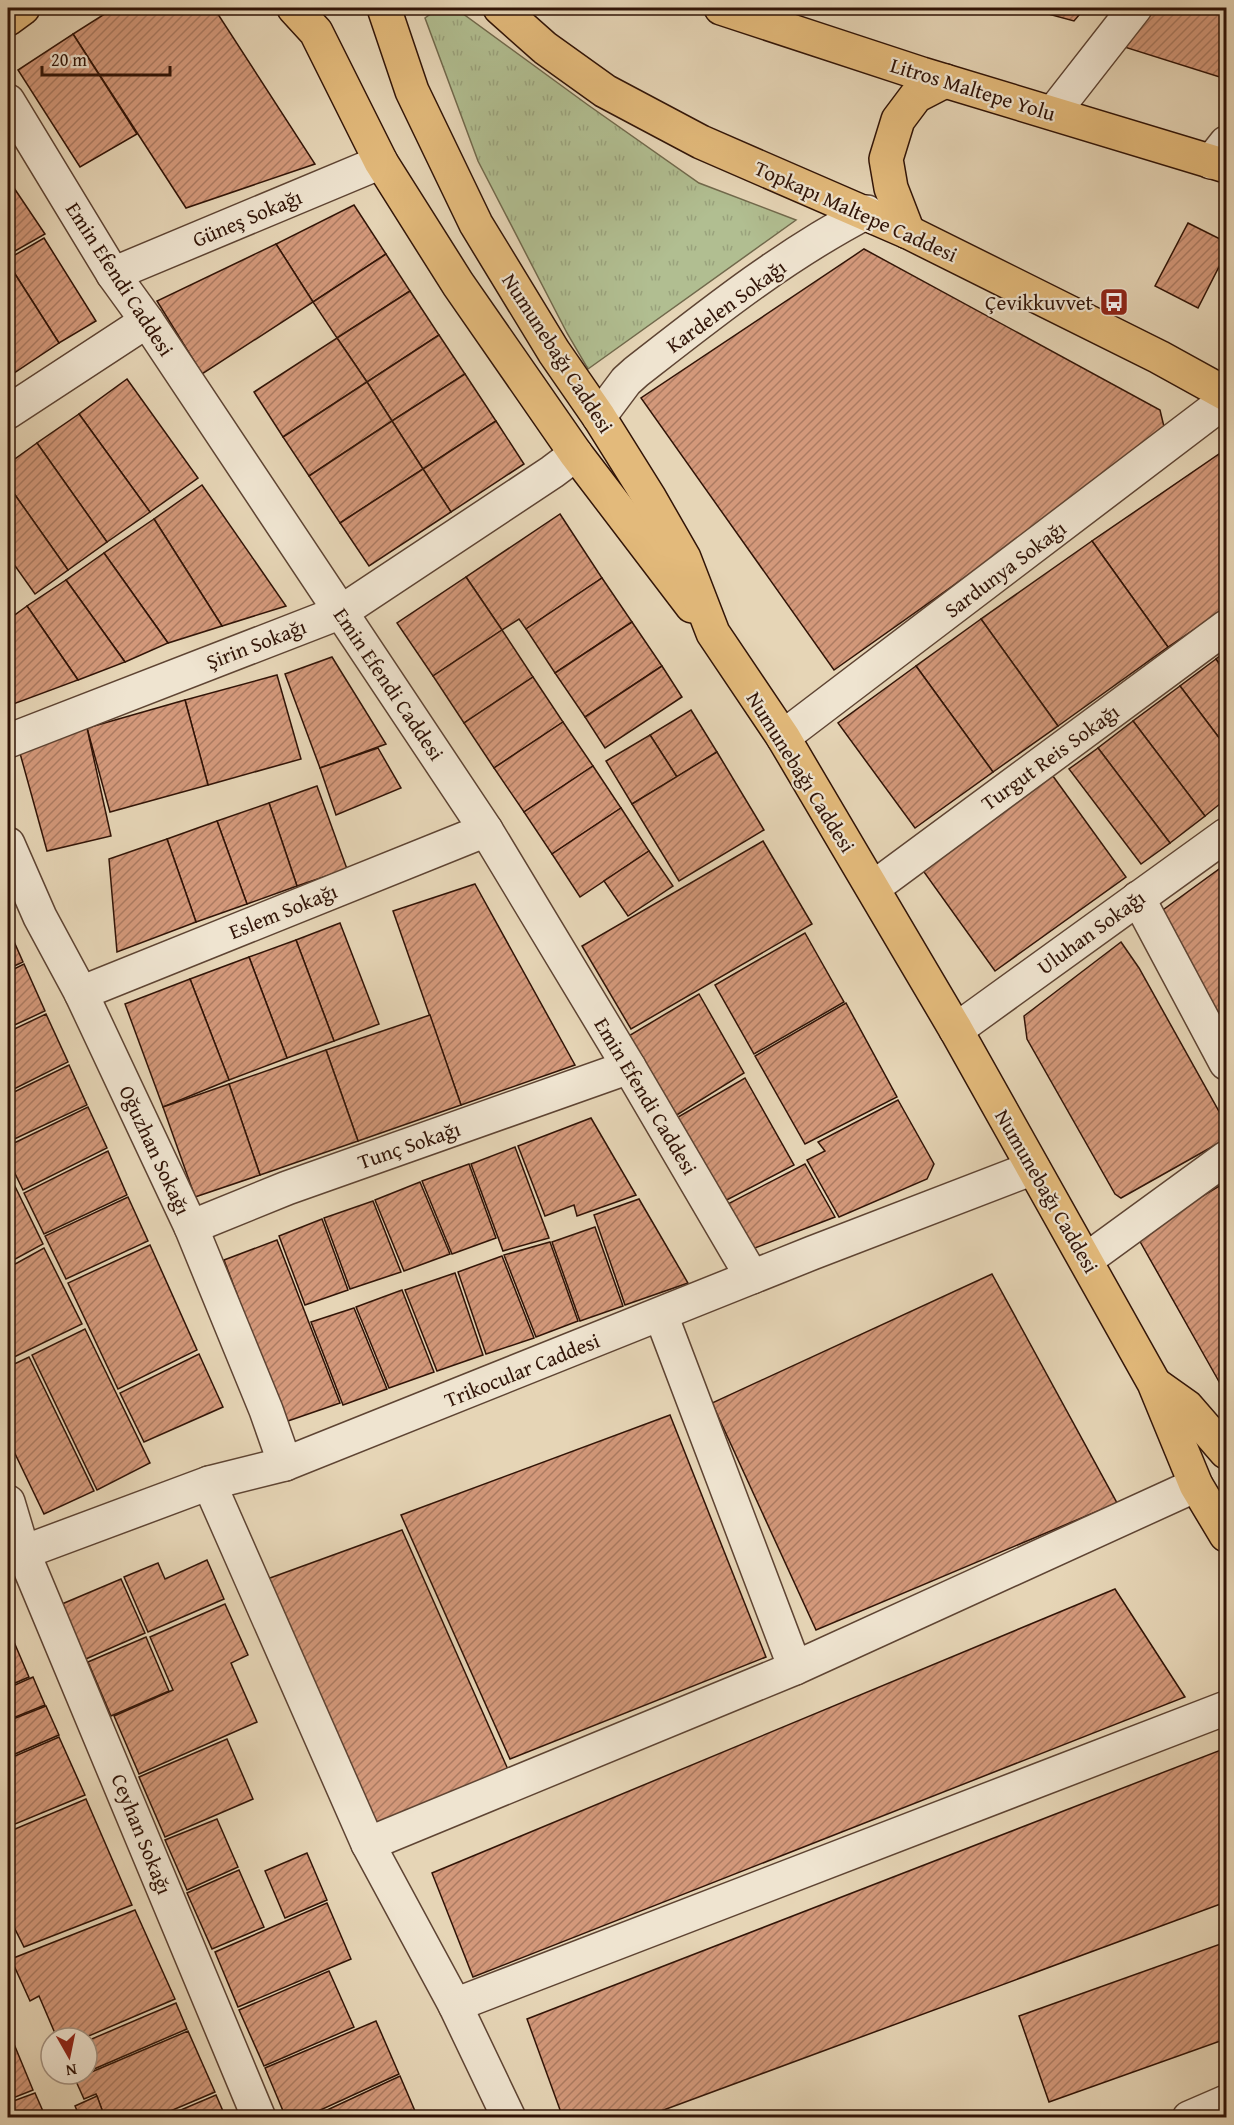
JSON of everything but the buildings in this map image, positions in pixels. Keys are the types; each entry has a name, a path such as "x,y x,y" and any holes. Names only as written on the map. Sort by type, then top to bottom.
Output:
{"main road":[{"path":"8,19 24,8"},
{"path":"294,8 315,20 381,162 458,284 576,454 713,633"},
{"name":"Numunebağı Caddesi","path":"384,8 412,91 476,225 554,352 649,496 684,558 713,633 783,737 956,1030 1154,1383 1196,1485 1227,1535"},
{"name":"Topkapı Maltepe Caddesi","path":"500,8 545,48 605,91 701,142 867,212 1159,357 1227,394"},
{"name":"Litros Maltepe Yolu","path":"721,8 945,81 1053,113 1221,157"},
{"path":"908,232 891,188 886,159 898,120 916,96 945,81"},
{"path":"1154,1383 1187,1407 1227,1452"}],"street":[{"path":"1053,113 1135,8"},
{"name":"Emin Efendi Caddesi","path":"8,101 113,274 147,321 486,830 753,1277"},
{"name":"Güneş Sokağı","path":"113,274 381,162"},
{"name":"Kardelen Sokağı","path":"599,417 626,381 730,298 867,212"},
{"path":"8,412 147,321"},
{"name":"Sardunya Sokağı","path":"783,737 1227,400"},
{"name":"Şirin Sokağı","path":"8,741 341,612 576,454"},
{"name":"Turgut Reis Sokağı","path":"873,888 1227,627"},
{"name":"Eslem Sokağı","path":"81,993 486,830"},
{"name":"Uluhan Sokağı","path":"956,1030 1227,835"},
{"name":"Oğuzhan Sokağı","path":"8,844 40,917 81,993 191,1227 266,1410 285,1464"},
{"path":"1138,898 1227,1063"},
{"name":"Tunç Sokağı","path":"191,1227 287,1188 629,1066"},
{"path":"1086,1260 1227,1158"},
{"name":"Trikocular Caddesi","path":"15,1555 209,1482 285,1464 1033,1168"},
{"path":"661,1315 795,1668"},
{"path":"209,1482 368,1844 455,2006 509,2118"},
{"path":"368,1844 795,1668 1196,1485"},
{"name":"Ceyhan Sokağı","path":"8,1502 15,1555 259,2118"},
{"path":"455,2006 1227,1708"},
{"path":"1189,2118 1227,2102"}],"green space":[{"path":"439,8 455,8 699,183 796,220 588,369 478,161 425,18"}],"place":[{"name":"Çevikkuvvet","path":"1114,302"}]}
